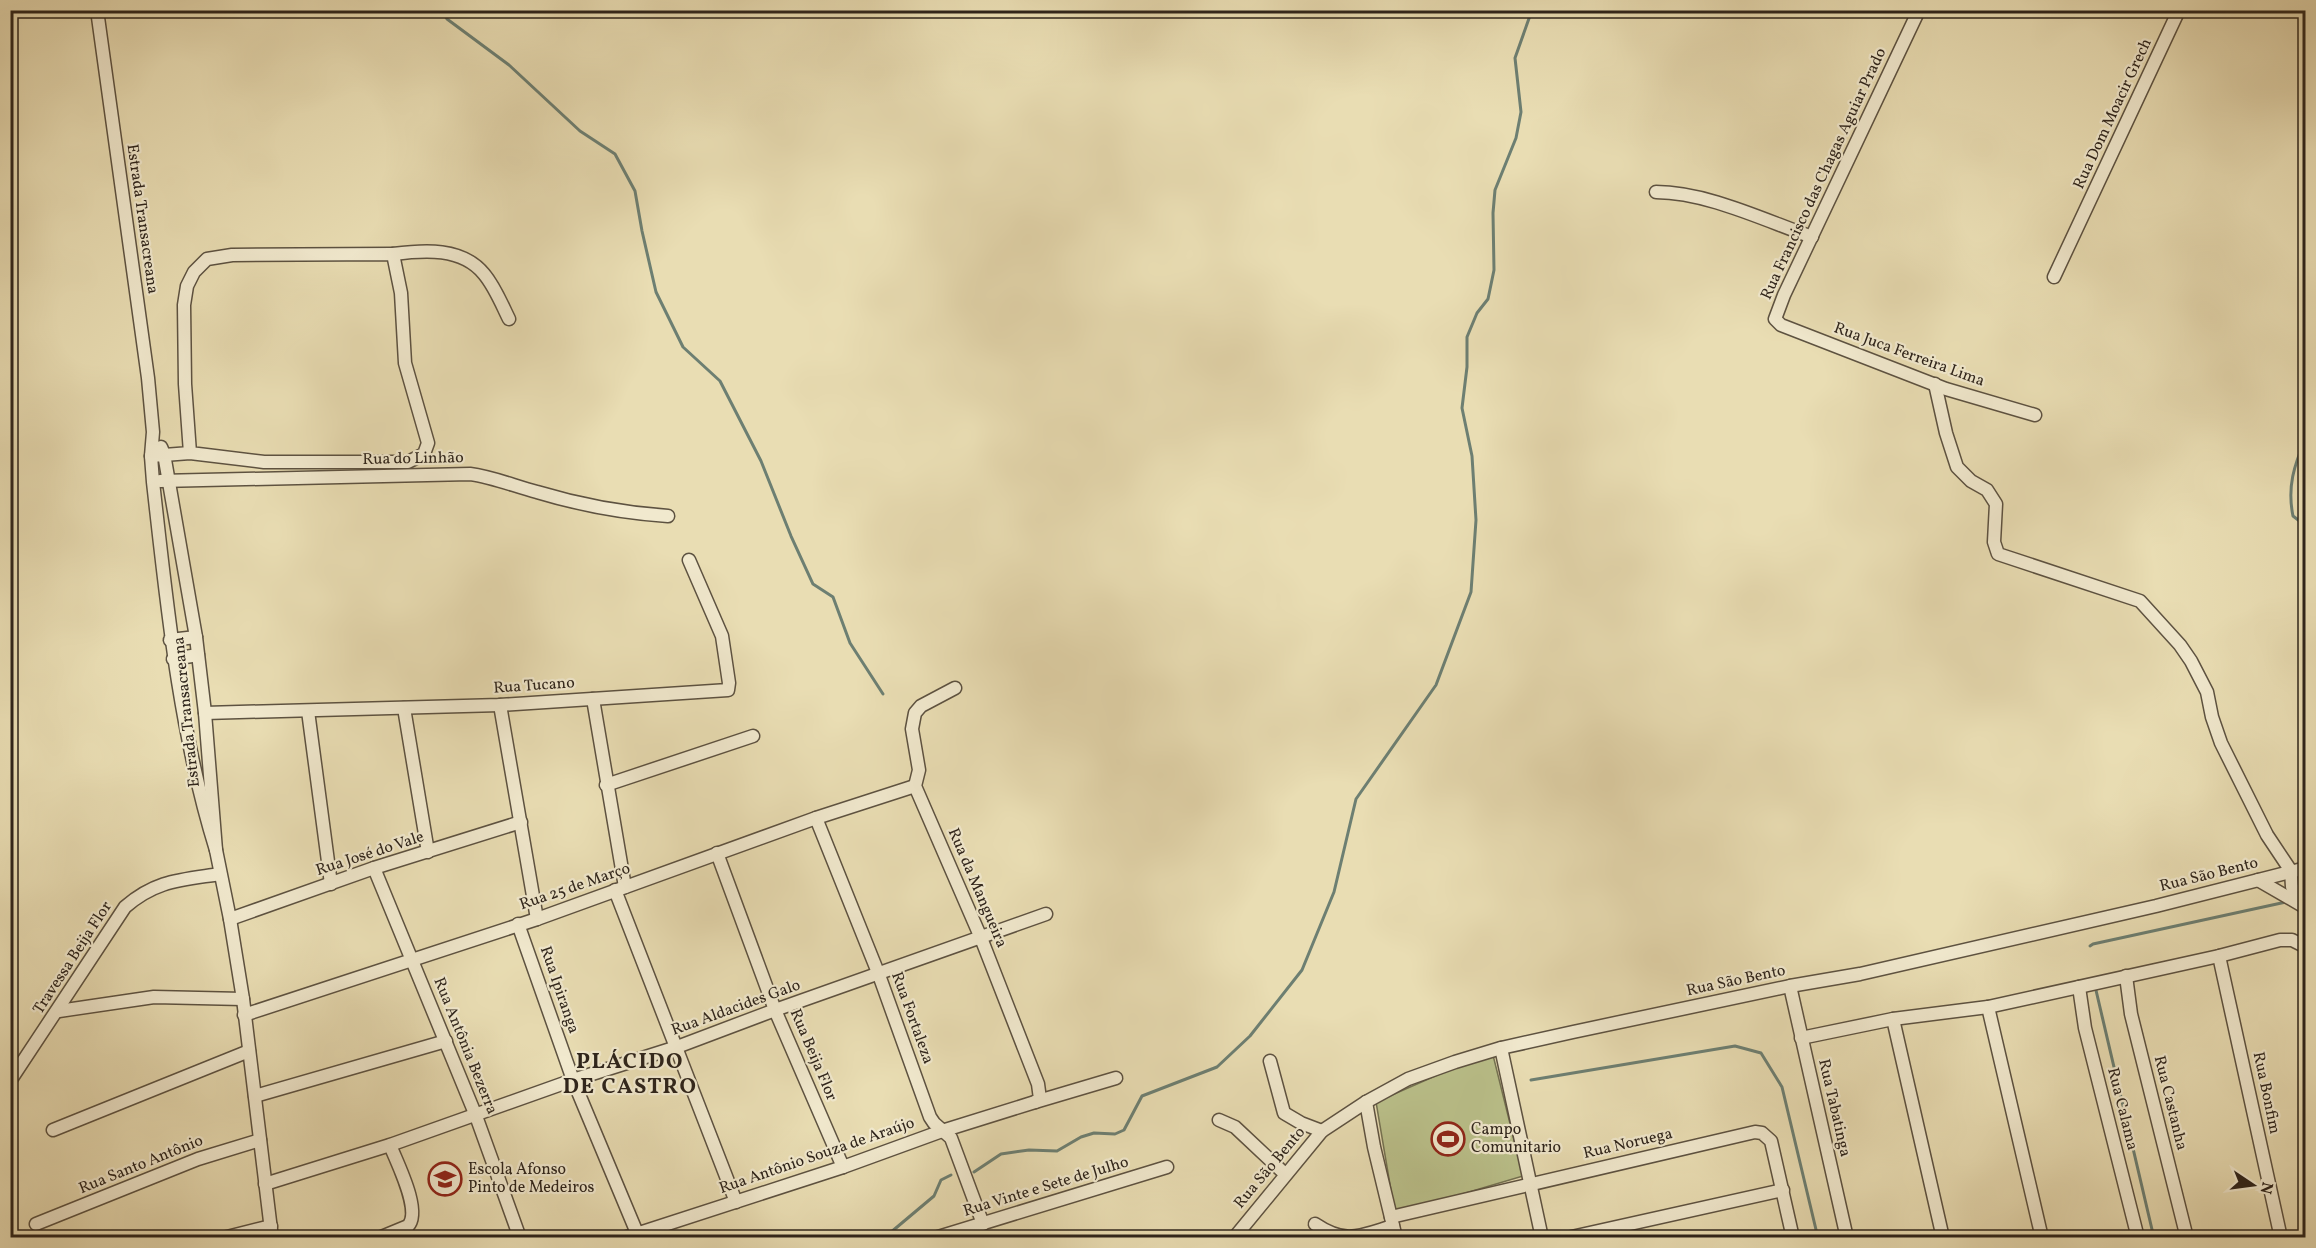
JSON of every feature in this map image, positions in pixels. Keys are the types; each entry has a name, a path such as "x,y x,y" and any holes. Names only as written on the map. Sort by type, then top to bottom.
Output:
{"street":[{"name":"Estrada Transacreana","path":"97,10 148,378 153,432 151,456 153,482 170,640 206,818 216,850"},
{"name":"Rua Francisco das Chagas Aguiar Prado","path":"1775,319 1784,295 1919,10"},
{"name":"Rua Dom Moacir Grech","path":"2054,278 2179,10"},
{"path":"1656,192 1695,196 1812,237"},
{"path":"190,453 185,384 184,304 187,286 199,265 207,258 232,255 436,252 464,259 485,275 509,319"},
{"path":"151,456 190,453 264,462 408,462 424,453 428,442 407,371 401,292 393,254"},
{"name":"Rua Juca Ferreira Lima","path":"1775,319 1780,325 1935,384 2035,415"},
{"path":"1935,384 1946,433 1957,467 1971,481 1987,490 1996,504 1994,542 1998,554 2140,601 2191,661 2207,692 2221,743 2267,835 2291,871 2292,887 2306,906"},
{"name":"Estrada Transacreana","path":"153,432 164,454 196,637 205,713 216,850 243,999 271,1232"},
{"name":"Rua do Linhão","path":"153,482 470,474 486,476 537,492 631,514 668,516"},
{"name":"Rua Tucano","path":"205,713 500,705 728,690 722,636 689,560"},
{"path":"170,640 196,637"},
{"path":"173,659 198,655"},
{"name":"Rua da Mangueira","path":"955,688 921,706 915,713 912,729 919,770 915,786 981,938 1040,1088 1040,1099 1035,1102"},
{"path":"593,699 620,889 736,1202"},
{"path":"500,705 537,919"},
{"path":"404,708 428,852"},
{"path":"308,711 331,884"},
{"path":"606,785 753,736"},
{"name":"Rua 25 de Março","path":"244,1015 412,958 537,919 816,818 915,786"},
{"name":"Rua Fortaleza","path":"816,818 879,975 930,1117 951,1138 983,1224"},
{"name":"Rua José do Vale","path":"230,919 374,868 521,822"},
{"name":"Rua Beija Flor","path":"717,854 775,1010 843,1167"},
{"name":"Rua Antônia Bezerra","path":"374,868 476,1116 520,1238"},
{"name":"Rua São Bento","path":"1234,1238 1322,1131 1366,1102 1408,1079 1455,1062 1501,1048 1790,986 1871,971 2156,906 2306,868"},
{"name":"Travessa Beija Flor","path":"10,1081 125,906 142,892 166,882 220,874"},
{"path":"2258,880 2306,906"},
{"name":"Rua Aldacides Galo","path":"265,1184 390,1145 573,1080 677,1047 1046,914"},
{"name":"Rua Ipiranga","path":"518,924 573,1080 637,1233"},
{"path":"1801,1038 1893,1018 1988,1006 2219,956 2280,940 2292,940 2306,947"},
{"name":"Rua Bonfim","path":"2219,956 2281,1238"},
{"name":"Rua Castanha","path":"2126,976 2131,1014 2187,1238"},
{"name":"Rua Tabatinga","path":"1790,986 1847,1238"},
{"name":"Rua Calama","path":"2079,987 2085,1028 2138,1238"},
{"path":"58,1011 154,997 243,999"},
{"path":"1988,1006 2042,1238"},
{"path":"1893,1018 1943,1238"},
{"path":"255,1096 446,1041"},
{"path":"1501,1048 1542,1238"},
{"path":"53,1130 249,1050"},
{"path":"1270,1061 1284,1113 1322,1131"},
{"path":"1035,1102 1116,1078"},
{"name":"Rua Antônio Souza de Araújo","path":"624,1238 1035,1102"},
{"path":"1366,1102 1393,1227"},
{"path":"1219,1120 1235,1127 1285,1174"},
{"name":"Rua Noruega","path":"1315,1224 1330,1235 1341,1238 1357,1236 1393,1227 1531,1183 1755,1132 1767,1136 1771,1141 1783,1190"},
{"name":"Rua Santo Antônio","path":"36,1224 198,1160 260,1140"},
{"path":"379,1238 408,1226 414,1216 390,1145"},
{"name":"Rua Vinte e Sete de Julho","path":"935,1238 1167,1167"},
{"path":"1567,1238 1783,1190 1793,1238"},
{"path":"223,1238 271,1232"}],"green space":[{"name":"Campo Comunitario","path":"1492,1051 1523,1176 1395,1214 1376,1102"}],"waterway":[{"path":"441,10 447,19 509,65 580,131 615,154 635,191 656,292 683,347 720,381 761,461 813,584 833,597 850,643 883,694"},
{"path":"974,1172 1001,1154 1029,1150 1057,1151 1081,1137 1094,1133 1115,1134 1124,1130 1142,1096 1217,1067 1250,1036 1302,970 1334,892 1356,799 1436,685 1471,592 1476,520 1472,456 1462,408 1467,367 1467,337 1477,313 1488,299 1494,270 1495,190 1516,138 1521,112 1515,58 1532,10"},
{"path":"2306,438 2295,467 2291,486 2293,516 2306,526"},
{"path":"2090,946 2286,902"},
{"path":"2095,986 2154,1238"},
{"path":"1531,1080 1735,1046 1761,1053 1782,1087 1818,1238"},
{"path":"884,1238 934,1196 941,1180 951,1175"}],"place":[{"name":"Campo Comunitario","path":"1448,1139"},
{"name":"Escola Afonso Pinto de Medeiros","path":"445,1179"}],"district":[{"name":"PLÁCIDO DE CASTRO","path":"630,1074"}]}
